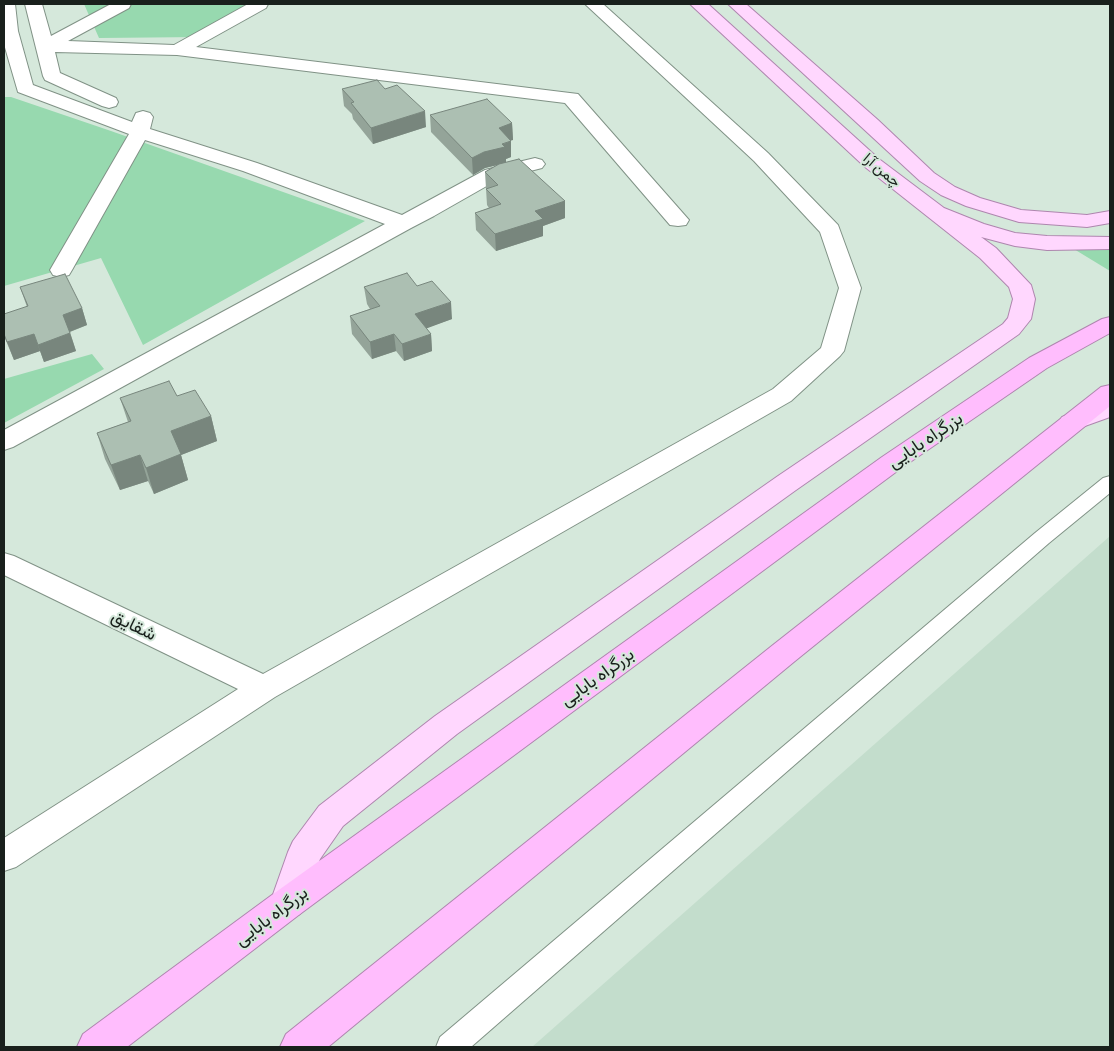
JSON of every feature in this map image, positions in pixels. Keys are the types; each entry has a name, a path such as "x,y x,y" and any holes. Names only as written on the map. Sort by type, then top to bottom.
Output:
{"highway":[{"name":"بزرگراه بابایی","path":"96,1047 288,903 891,462 1038,363 1110,324"},
{"path":"299,1047 784,653 1110,393"}],"main road":[{"name":"چمن آرا","path":"698,4 872,163 937,212 976,229 1015,239 1047,243 1110,243"},
{"name":"چمن آرا","path":"736,4 871,124 927,177 948,191 973,202 1019,216 1087,221 1110,217"},
{"path":"288,903 305,852 331,816 346,804 446,725 811,467 1011,329 1019,319 1024,299 1020,285 988,253 937,212"},
{"path":"1071,423 1110,408"}],"street":[{"path":"6,4 11,66 25,88 142,125 250,167 395,207 427,212 492,174 535,164"},
{"path":"34,4 52,76 142,125 273,157 395,207"},
{"path":"11,66 123,4"},
{"path":"177,50 260,4"},
{"path":"4,856 264,688 782,395 832,351 850,288 830,230 761,158 593,4"},
{"path":"46,46 177,50 570,98 678,220"},
{"path":"61,270 142,125"},
{"path":"250,167 273,157"},
{"path":"4,441 395,207"},
{"name":"شقایق","path":"4,563 264,688"}],"lane":[{"path":"450,1047 1042,538 1110,483"}],"shaded area":[{"path":"1110,536 1110,1047 532,1047"}],"green space":[{"path":"84,4 271,4 201,37 99,38"},
{"path":"4,97 11,97 111,131 365,221 143,345 101,258 4,286"},
{"path":"1110,238 1110,271 1064,243 1107,239"},
{"path":"92,354 104,369 4,423 4,379"}],"building":[{"path":"377,80 385,89 397,85 425,111 371,128 351,103 354,102 342,89"},
{"path":"487,99 512,123 499,128 511,141 502,144 505,147 484,152 472,158 430,115"},
{"path":"519,159 565,201 535,211 543,219 495,234 475,213 501,204 486,189 498,185 485,172 499,164"},
{"path":"407,273 417,286 432,281 451,302 415,314 431,334 402,344 394,334 370,342 350,316 380,306 364,287"},
{"path":"65,274 82,308 63,315 70,333 38,345 34,334 7,342 4,334 4,314 28,306 20,287"},
{"path":"169,381 177,396 195,390 211,416 171,431 181,454 146,468 140,455 111,465 97,433 131,421 120,398"}]}
